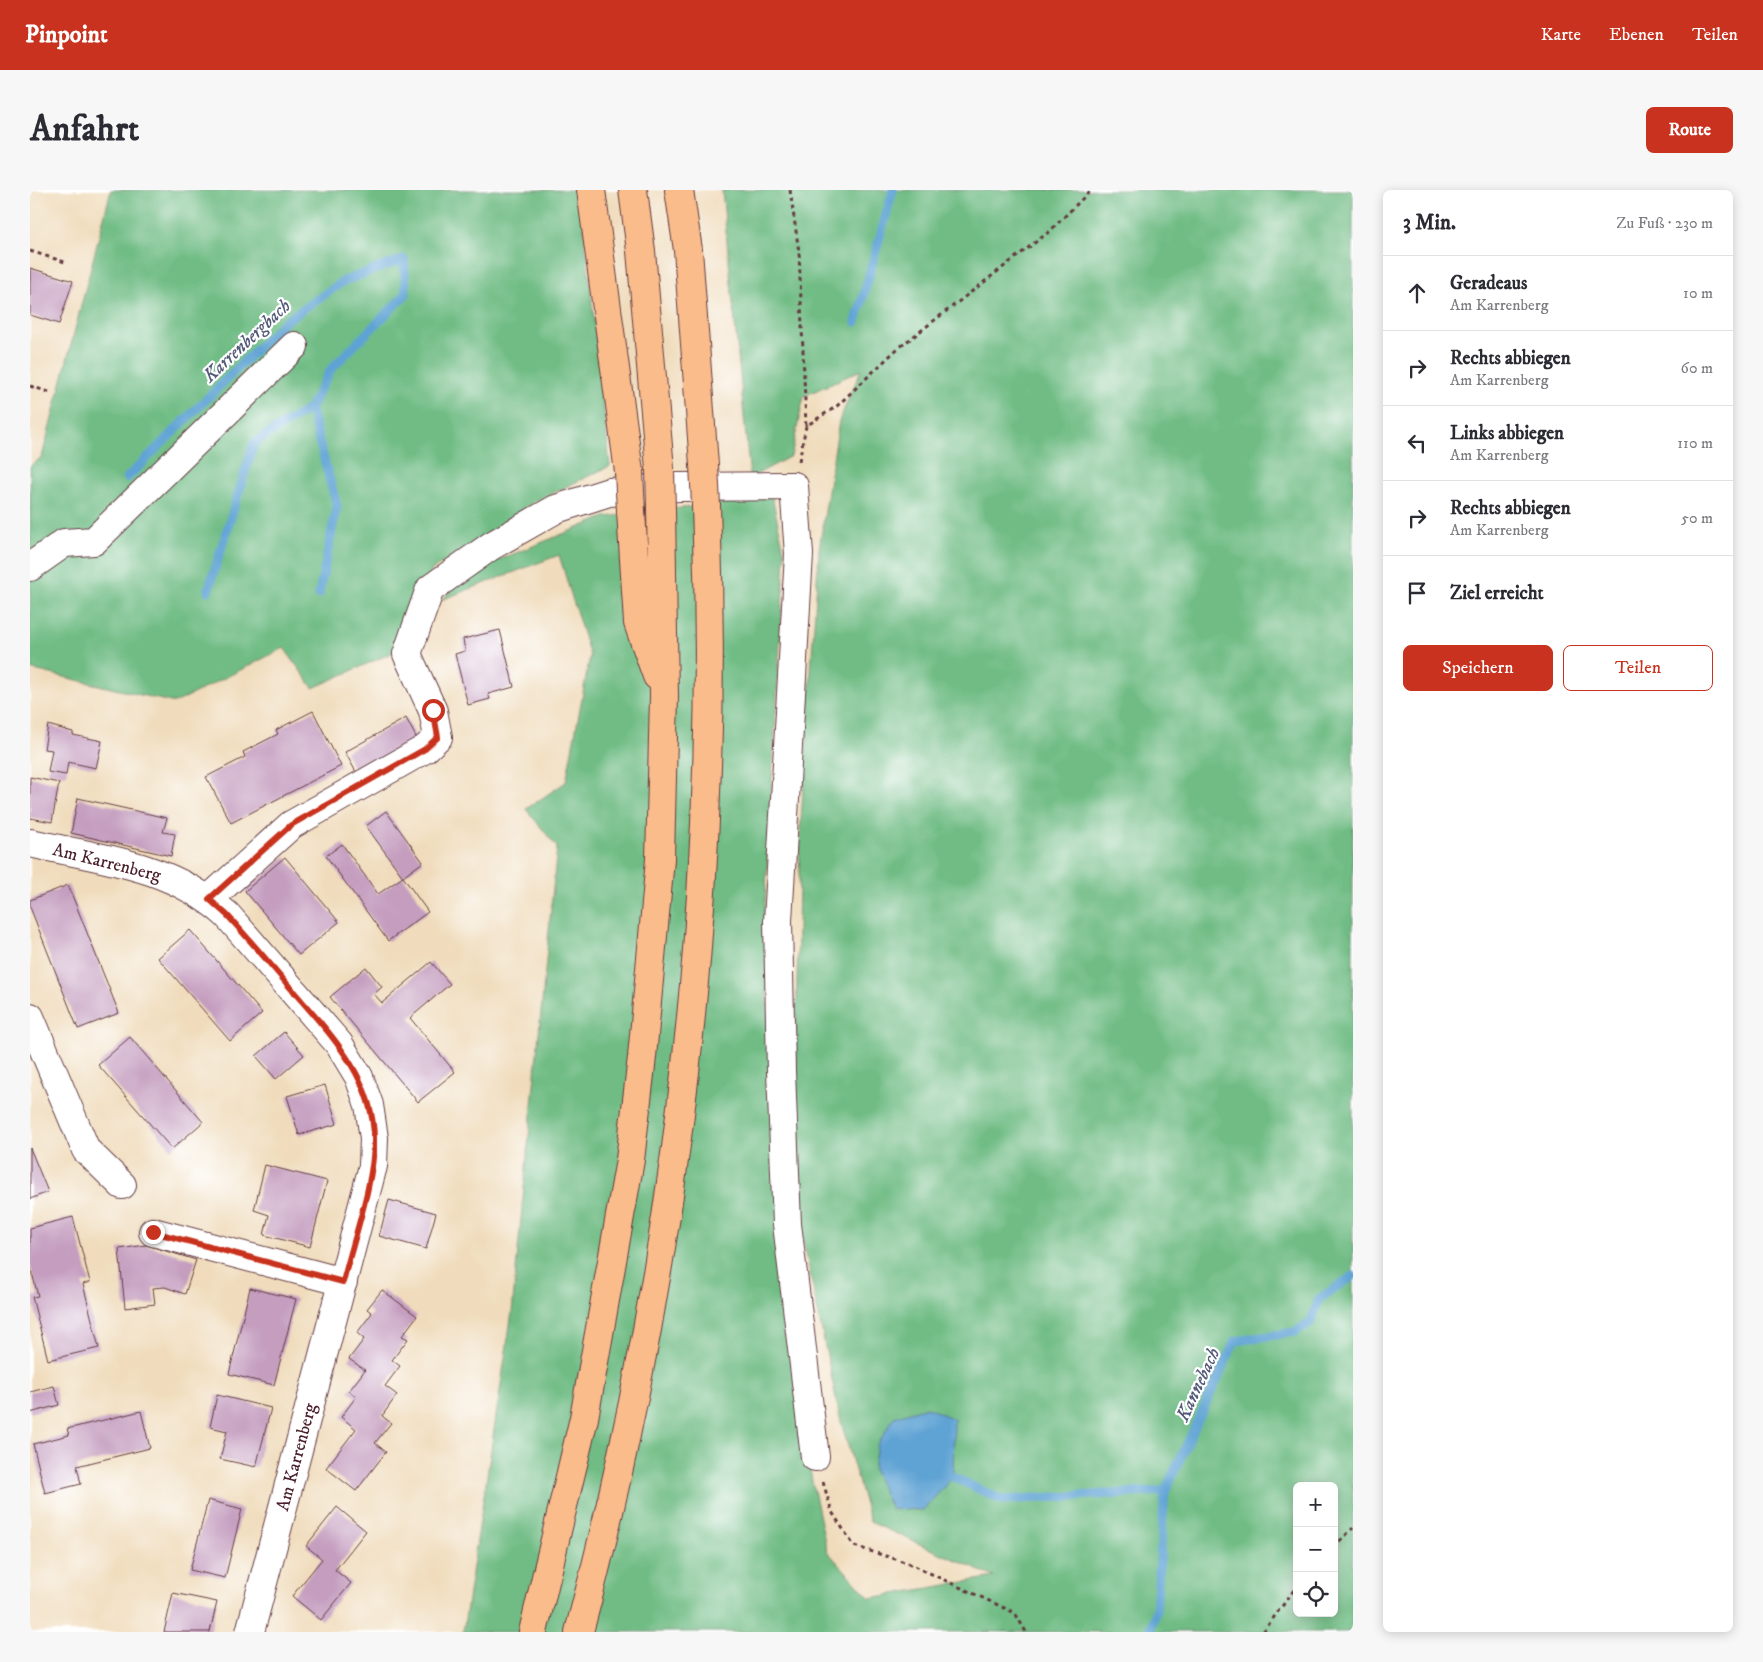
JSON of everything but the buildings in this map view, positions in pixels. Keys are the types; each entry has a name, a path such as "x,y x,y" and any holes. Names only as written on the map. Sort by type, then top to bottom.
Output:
{"highway":[{"path":"591,190 629,472 638,623 664,696"},
{"path":"533,1632 584,1418 630,1160 642,1057 660,859 664,696 660,469 641,251 633,190"},
{"path":"579,1632 631,1416 658,1276 676,1154 704,856 710,696 710,610 704,465 688,250 679,190"}],"street":[{"path":"30,567 64,543 94,541 294,346"},
{"path":"209,899 291,825 425,749 438,737 433,710 407,654 430,588 490,546 556,509 609,492 679,487 794,486 799,554 778,921 780,1071 787,1224 815,1457"},
{"name":"Am Karrenberg","path":"30,843 136,866 174,878 209,899 227,915 339,1044 359,1078 370,1106 374,1138 373,1166 250,1632"},
{"path":"30,1017 86,1150 122,1185"},
{"path":"153,1232 343,1282"}],"path":[{"path":"790,190 799,252 806,426 794,486"},
{"path":"806,426 837,406 896,350 1050,231 1091,190"},
{"path":"30,251 68,263"},
{"path":"30,386 49,392"},
{"path":"815,1457 832,1512 854,1546 908,1563 1014,1613 1026,1632"},
{"path":"1338,1543 1353,1528"},
{"path":"1263,1632 1293,1591"}],"green space":[{"path":"111,190 576,190 584,228 610,466 536,501 432,570 413,611 405,647 313,688 284,648 175,703 30,669 30,466 42,457"},
{"path":"722,190 1353,190 1353,1632 463,1632 512,1312 557,847 526,809 566,782 590,656 559,555 441,600 471,571 605,517 772,497 785,555 764,921 771,1073 789,1348 812,1481 827,1551 870,1598 994,1577 870,1522 840,1418 804,1245 795,1074 800,835 819,550 839,421 861,370 804,396 791,456 750,478"}],"water":[{"path":"926,1407 954,1419 953,1477 923,1510 891,1509 873,1469 877,1445 894,1417"}],"waterway":[{"name":"Karrenbergbach","path":"856,322 893,190"},
{"name":"Karrenbergbach","path":"127,478 284,322 344,281 404,259 406,294 331,369 310,408 337,506 319,594"},
{"name":"Karrenbergbach","path":"208,591 254,443 310,408"},
{"name":"Kannebach","path":"1150,1632 1156,1611 1165,1491 1235,1341 1295,1332 1311,1322 1319,1299 1353,1276"},
{"name":"Kannebach","path":"953,1477 1002,1500 1165,1491"}],"route":[{"path":"153,1232 343,1282 373,1166 374,1138 370,1106 359,1078 339,1044 227,915 209,899 291,825 425,749 438,737 433,710"}]}
